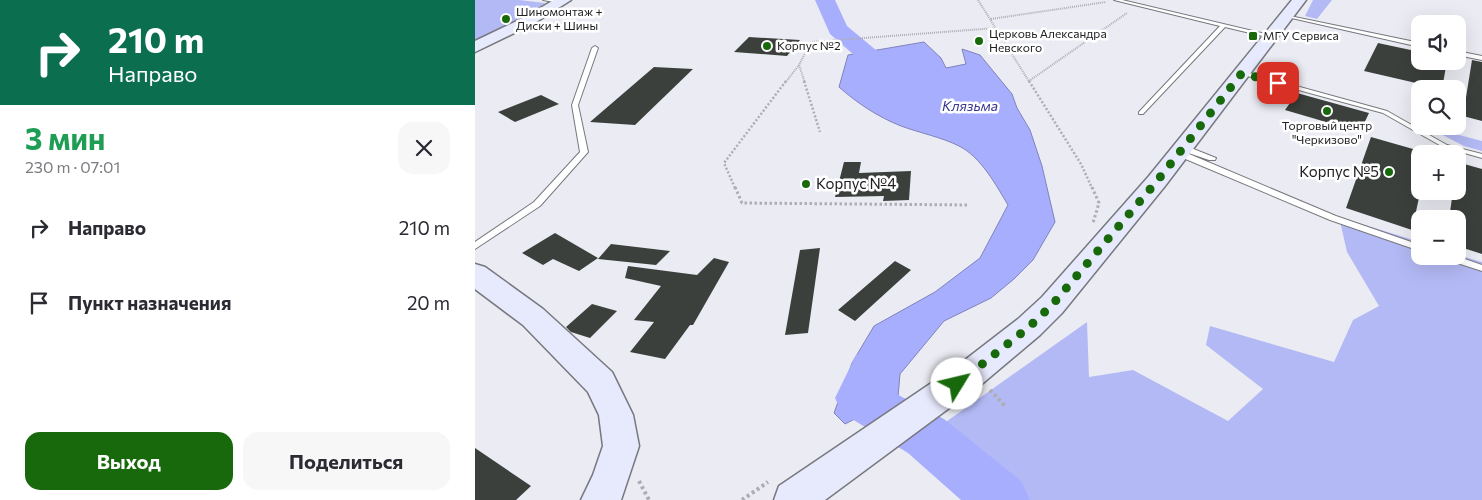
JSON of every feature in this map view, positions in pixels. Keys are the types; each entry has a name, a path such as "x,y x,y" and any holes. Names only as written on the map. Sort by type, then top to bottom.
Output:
{"main road":[{"path":"800,495 978,378 1052,305 1181,151 1299,0"},
{"path":"475,47 528,21 556,1"},
{"path":"475,274 533,317 600,382 616,415 621,446 608,486 600,500"}],"lane":[{"path":"1116,0 1271,36"},
{"path":"1287,16 1411,43"},
{"path":"1141,113 1224,25"},
{"path":"475,246 537,204 585,152 575,105 595,48"},
{"path":"1466,55 1482,58"},
{"path":"1241,75 1329,100"},
{"path":"1241,75 1385,112 1445,146 1482,156"},
{"path":"1181,151 1213,158"},
{"path":"1181,151 1333,218 1411,245"},
{"path":"1466,263 1482,268"}],"path":[{"path":"978,0 1081,164 1099,203 1090,231"},
{"path":"991,20 1116,0"},
{"path":"1029,81 1138,5"},
{"path":"969,205 742,203 724,163 799,65 811,42 996,28"},
{"path":"799,65 821,132"},
{"path":"978,378 1006,407"}],"shaded area":[{"path":"475,0 519,0 545,3 520,20 475,42"},
{"path":"1313,0 1332,0 1317,19 1305,16"},
{"path":"1443,135 1459,135 1482,141 1482,151 1462,145"},
{"path":"1339,217 1411,239 1411,265 1466,265 1466,257 1482,262 1482,500 1024,500 926,436 1087,322 1089,377 1133,370 1228,421 1263,389 1206,345 1210,326 1334,362 1353,320 1379,306 1347,252"}],"water":[{"name":"Клязьма","path":"924,42 941,58 946,68 966,64 962,49 980,55 1012,94 1017,108 1030,130 1042,166 1055,222 1033,260 1014,279 991,298 944,321 900,374 898,397 845,424 834,413 852,363 874,326 935,292 980,258 1008,205 981,164 967,151 952,143 901,126 876,114 839,87 848,55"},
{"path":"926,436 1024,500 970,500"}],"building":[{"name":"Корпус №2","path":"749,37 800,40 787,56 734,52"},
{"path":"1378,43 1411,50 1411,70 1445,70 1444,80 1411,80 1411,82 1364,71"},
{"path":"1472,60 1482,62 1482,121 1466,117 1466,97"},
{"path":"654,67 693,69 635,125 590,122"},
{"name":"Торговый центр \"Черкизово\"","path":"1297,93 1369,113 1360,132 1285,110"},
{"path":"541,95 559,104 515,122 498,112"},
{"name":"Корпус №5","path":"1371,137 1411,148 1411,200 1418,200 1416,210 1411,210 1411,230 1346,208"},
{"path":"844,162 861,162 859,173 911,171 909,200 883,201 884,196 835,197"},
{"path":"1466,165 1482,169 1482,254 1466,249 1466,210 1450,210 1452,200 1466,200"},
{"path":"555,233 598,258 579,271 553,259 543,265 522,253"},
{"path":"611,244 670,251 656,265 598,259"},
{"path":"820,248 808,333 785,335 800,250"},
{"path":"714,258 729,262 693,325 690,325 665,359 630,352 654,322 634,320 661,286 625,278 628,266 697,275"},
{"path":"895,261 911,270 855,321 838,310"},
{"path":"592,304 617,311 590,338 571,332 566,327"},
{"path":"475,448 531,486 516,500 475,500"}],"waterway":[{"name":"Клязьма","path":"825,0 838,29 903,85"},
{"name":"Клязьма","path":"872,369 859,398 926,436 1002,500"}],"place":[{"name":"Шиномонтаж + Диски + Шины","path":"506,19"},
{"name":"МГУ Сервиса","path":"1253,36"},
{"name":"Церковь Александра Невского","path":"979,41"},
{"name":"Корпус №2","path":"767,46"},
{"name":"Торговый центр \"Черкизово\"","path":"1327,111"},
{"name":"Корпус №5","path":"1389,172"},
{"name":"Корпус №4","path":"806,184"}],"route":[{"path":"957,384 1029,327 1052,305 1157,181 1242,73 1278,83"}]}
